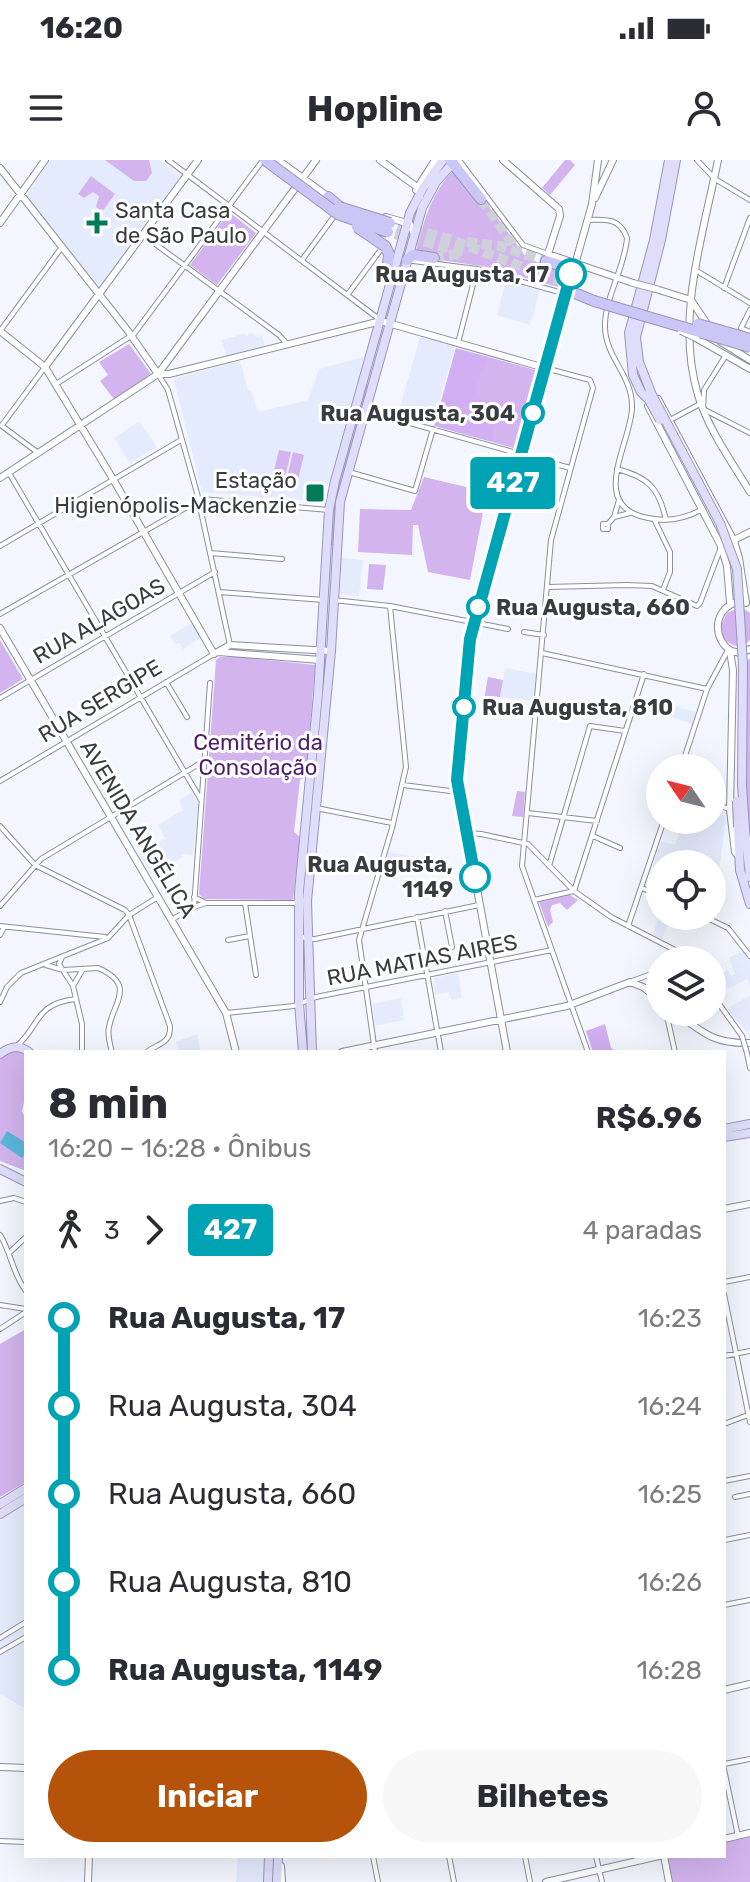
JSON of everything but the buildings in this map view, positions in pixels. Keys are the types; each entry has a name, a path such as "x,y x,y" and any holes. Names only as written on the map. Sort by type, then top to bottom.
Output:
{"highway":[{"path":"266,160 338,216 393,233"},
{"path":"266,160 337,207 393,233"},
{"path":"443,162 481,199"},
{"path":"328,197 343,211 393,233"},
{"path":"387,275 393,233"},
{"path":"410,260 413,255 434,258"},
{"path":"547,258 573,266"},
{"path":"574,293 750,339"},
{"path":"595,298 664,322 696,327 750,347"}],"main road":[{"path":"628,380 631,322 654,240 669,160"},
{"path":"645,393 636,337 661,240 676,160"},
{"path":"303,937 298,903 331,651 339,509 385,323 393,233 410,213 415,188 443,162"},
{"path":"303,1050 303,937 316,808 314,779 329,510 335,481 385,323 410,260 422,208 443,162"},
{"path":"630,362 724,541 732,569 739,672 739,858 750,904"},
{"path":"741,828 750,876"},
{"path":"304,1001 312,1050"},
{"path":"0,1054 16,1047 24,1050"},
{"path":"726,1129 750,1124"},
{"path":"726,1137 750,1133"},
{"path":"2,1169 24,1178"},
{"path":"0,1504 24,1489"},
{"path":"0,1514 24,1499"},
{"path":"268,1882 269,1858"},
{"path":"278,1859 280,1882"}],"street":[{"path":"0,223 45,160"},
{"path":"168,160 385,323 590,380 593,388 552,534 522,866 587,1050"},
{"path":"38,454 1,425 198,160"},
{"path":"266,160 303,178 328,197"},
{"path":"266,160 296,187 338,216 302,260"},
{"path":"55,384 131,336 266,160"},
{"path":"163,372 316,160"},
{"path":"380,160 415,188 422,208"},
{"path":"415,188 443,162 523,245 547,258 560,216 559,209 503,160"},
{"path":"697,160 715,179 750,200"},
{"path":"718,160 691,300 690,341 702,406 749,489"},
{"path":"507,1050 458,792 467,669 474,623 545,368 574,293 573,266 592,204 598,162 613,161"},
{"path":"598,174 613,161"},
{"path":"592,204 613,161"},
{"path":"0,168 131,336 163,372 198,500 230,645 293,649 320,656"},
{"path":"724,288 750,218"},
{"path":"587,220 610,219 624,231 626,245 605,331 611,353 628,380 670,420 734,541 748,605 730,603"},
{"path":"348,294 393,233 411,225 414,234"},
{"path":"143,235 279,335 287,345"},
{"path":"62,247 0,331 45,367 216,653 299,659 331,651"},
{"path":"410,260 477,269 574,293"},
{"path":"573,266 691,300 722,342 750,360"},
{"path":"458,343 477,269"},
{"path":"697,271 750,303"},
{"path":"387,275 389,288"},
{"path":"750,310 741,329 750,332"},
{"path":"664,322 750,369"},
{"path":"0,478 163,372 385,323"},
{"path":"702,406 704,390 723,353"},
{"path":"628,380 631,419 614,480 619,499 632,512 654,519 691,515 702,509"},
{"path":"696,386 704,390"},
{"path":"631,395 645,393"},
{"path":"645,393 725,558 730,603 720,615 718,627 721,642 729,650 741,653 750,649"},
{"path":"670,420 702,406"},
{"path":"702,406 750,433"},
{"path":"364,410 570,468"},
{"path":"348,472 415,491 433,429"},
{"path":"0,546 182,439"},
{"path":"617,469 638,475 650,483 666,520"},
{"path":"9,473 201,800"},
{"path":"0,614 198,500 206,498 329,510"},
{"path":"608,524 614,517 619,499"},
{"path":"614,517 632,512"},
{"path":"654,519 670,552 670,572 663,590"},
{"path":"547,587 627,585 663,590 699,605 721,546 750,532"},
{"path":"210,553 282,559"},
{"path":"715,560 725,558"},
{"name":"RUA ALAGOAS","path":"0,698 215,572"},
{"path":"219,592 390,606 508,629"},
{"path":"390,606 406,761 403,785 359,944 374,1049 438,1032 571,1005 646,976"},
{"name":"AVENIDA ANGÉLICA","path":"0,628 226,1013 235,1050"},
{"path":"524,632 544,635"},
{"name":"RUA SERGIPE","path":"3,778 230,645"},
{"path":"293,649 299,659"},
{"path":"729,650 733,670 730,810 735,852 739,858"},
{"path":"686,754 707,689 729,650"},
{"path":"542,653 707,689"},
{"path":"733,670 737,663 750,657"},
{"path":"574,891 644,674"},
{"path":"166,682 187,717"},
{"path":"194,907 210,683"},
{"path":"549,866 590,726 625,732"},
{"path":"0,906 35,865 204,761"},
{"path":"403,785 458,792"},
{"path":"316,808 393,823"},
{"path":"726,808 730,810"},
{"path":"527,813 597,821"},
{"path":"0,826 35,865 125,910 129,915 171,1030 167,1042 151,1050"},
{"path":"467,833 524,843 574,891 628,926 667,946"},
{"path":"628,926 659,834"},
{"path":"592,836 620,848"},
{"path":"642,888 646,890"},
{"path":"534,900 574,891"},
{"path":"52,965 62,957 108,938 129,915 158,897"},
{"path":"194,897 206,903"},
{"path":"171,920 206,903 298,903"},
{"path":"245,903 256,975"},
{"path":"303,937 479,905"},
{"path":"445,911 452,947"},
{"path":"417,917 441,1050"},
{"path":"0,935 2,926 96,934 108,938"},
{"path":"726,927 750,956"},
{"path":"228,940 250,936"},
{"name":"RUA MATIAS AIRES","path":"226,1013 294,1006 365,987 552,950"},
{"path":"62,957 59,964 73,986 82,1024 82,1050"},
{"path":"0,1002 15,978 28,970 44,965 63,970 102,969 118,986 119,1003 108,1030 112,1050"},
{"path":"73,986 84,968"},
{"path":"643,987 642,981 646,976"},
{"path":"630,982 646,989"},
{"path":"16,1047 45,1010 58,1002 76,999"},
{"path":"726,1014 742,1036 750,1068"},
{"path":"669,1026 675,1050"},
{"path":"694,1026 712,1039 750,1043"},
{"path":"25,1039 28,1050"},
{"path":"0,1201 14,1198 24,1201"},
{"path":"726,1209 750,1204"},
{"path":"0,1235 24,1288"},
{"path":"10,1252 24,1239"},
{"path":"726,1282 750,1277"},
{"path":"726,1304 750,1422"},
{"path":"0,1305 24,1310"},
{"path":"0,1329 24,1311"},
{"path":"726,1356 750,1351"},
{"path":"726,1423 749,1414"},
{"path":"726,1481 750,1476"},
{"path":"735,1497 750,1494"},
{"path":"726,1540 750,1535"},
{"path":"726,1605 750,1600"},
{"path":"0,1638 24,1623"},
{"path":"0,1652 24,1638"},
{"path":"726,1690 750,1684"},
{"path":"726,1765 750,1759"},
{"path":"0,1767 24,1768"},
{"path":"726,1776 738,1836"},
{"path":"726,1839 750,1833"},
{"path":"0,1841 24,1842"},
{"path":"88,1882 89,1858"},
{"path":"373,1858 378,1882"},
{"path":"449,1858 454,1882"},
{"path":"525,1858 530,1882"},
{"path":"597,1858 602,1882"},
{"path":"546,1882 653,1858"},
{"path":"663,1858 669,1882"}],"shaded area":[{"name":"Santa Casa de São Paulo","path":"50,160 159,160 181,176 100,285 96,285 26,196"},
{"path":"506,281 540,291 530,325 497,315"},
{"path":"252,332 257,337 262,335 265,346 226,356 222,340 244,334 247,336"},
{"path":"420,337 455,347 432,425 398,415"},
{"path":"456,349 488,357 475,390 496,423 491,441 435,425"},
{"path":"364,357 328,486 308,481 302,500 202,492 174,381 176,378 240,361 258,412 308,400 319,369"},
{"path":"139,421 157,447 130,463 114,438"},
{"path":"341,558 363,560 359,597 340,594"},
{"path":"192,623 201,638 183,649 170,636"},
{"path":"505,668 536,674 534,701 500,697"},
{"path":"668,704 696,712 692,724 665,715"},
{"path":"192,792 198,805 193,855 182,854 173,863 177,869 172,867 154,878 139,853 165,838 158,825 183,810 179,800"},
{"path":"679,834 724,834 722,850 658,850 661,841 675,845"},
{"path":"389,852 415,857 410,872 385,865"},
{"path":"654,930 666,930 662,940 653,934"},
{"path":"742,951 750,961 750,986 747,979 726,989 726,971 731,976 735,974 729,958"},
{"path":"458,973 462,998 451,1000 449,992 435,995 434,978"},
{"path":"750,995 750,1030 747,1032 727,1009"},
{"path":"401,998 404,1020 375,1026 372,1004"},
{"path":"605,1024 614,1050 592,1050 586,1031"},
{"path":"197,1034 201,1050 179,1050 176,1042"},
{"path":"24,1505 24,1708 0,1694 0,1520"},
{"path":"238,1858 264,1858 264,1882 236,1882"}],"green space":[{"path":"105,160 149,160 152,173 146,181 134,181"},
{"path":"565,160 575,165 550,195 542,188"},
{"path":"454,170 484,200 526,257 533,256 531,260 566,271 562,288 487,267 434,259 416,251 434,198"},
{"path":"91,176 115,194 102,212 96,207 99,196 93,192 84,198 78,194"},
{"path":"229,212 256,233 217,285 190,265"},
{"path":"129,344 151,374 114,399 100,381 108,375 99,362"},
{"path":"456,348 539,371 517,449 434,426"},
{"path":"366,383 336,502 331,545 334,499"},
{"path":"279,450 291,452 284,482 272,479"},
{"path":"293,452 304,455 297,484 286,482"},
{"path":"424,477 487,492 470,580 428,572 418,525 413,525 412,555 358,552 360,509 411,510"},
{"path":"369,564 386,565 383,590 367,589"},
{"path":"741,607 750,613 750,640 737,646 724,639 721,625 727,613"},
{"path":"0,640 23,679 0,693"},
{"name":"Cemitério da Consolação","path":"220,657 315,665 306,776 300,780 294,832 300,837 293,900 204,899 199,894 216,660"},
{"path":"750,659 750,839 746,792"},
{"path":"488,677 503,680 500,697 492,696 491,701 484,700"},
{"path":"517,791 525,792 523,817 512,816"},
{"path":"570,895 578,900 567,910 560,903 552,905 553,922 548,927 539,902"},
{"path":"16,1050 24,1054 24,1170 0,1161 0,1058"},
{"path":"24,1330 24,1483 0,1497 0,1344"},
{"path":"750,1837 750,1882 673,1882 669,1858 726,1858 726,1843"}],"water":[{"path":"7,1131 24,1142 24,1156 22,1158 0,1143"}],"tunnel":[{"path":"481,199 518,251"},
{"path":"398,225 452,240 580,289"},
{"path":"395,234 467,253"},
{"path":"467,242 500,246 546,261"},
{"path":"434,258 463,253"}],"bus line":[{"name":"427","path":"475,877 457,780 470,639 571,274"}],"place":[{"name":"Santa Casa de São Paulo","path":"97,223"},
{"name":"Rua Augusta, 17","path":"571,274"},
{"name":"Rua Augusta, 304","path":"533,413"},
{"name":"Estação Higienópolis-Mackenzie","path":"315,493"},
{"name":"Rua Augusta, 660","path":"478,607"},
{"name":"Rua Augusta, 810","path":"464,707"},
{"name":"Rua Augusta, 1149","path":"475,877"}]}
